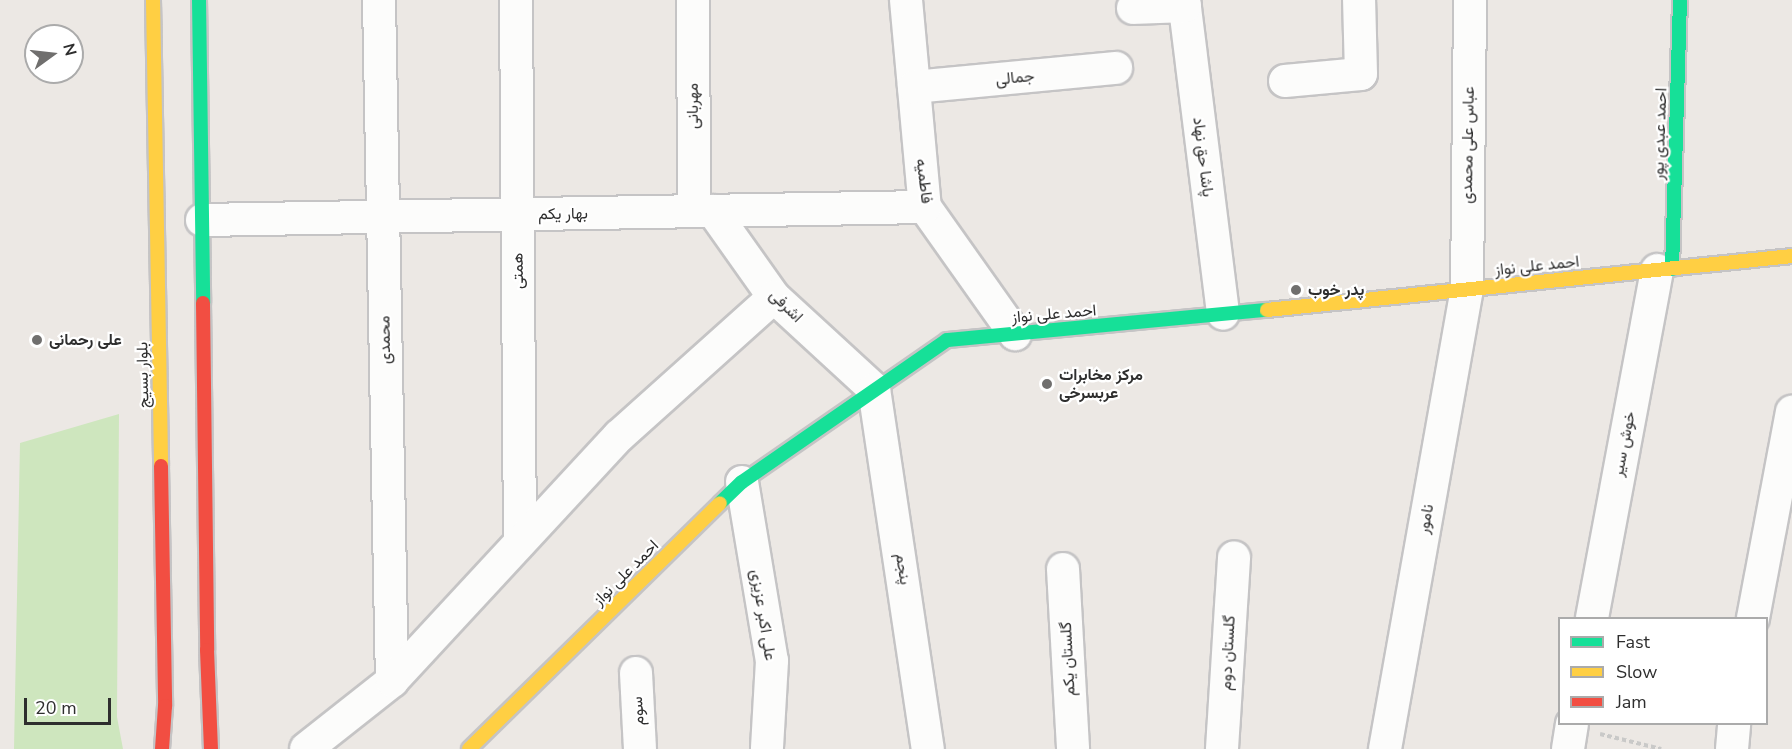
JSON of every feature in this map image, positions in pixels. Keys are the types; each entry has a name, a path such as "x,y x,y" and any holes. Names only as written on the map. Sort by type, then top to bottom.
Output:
{"main road":[{"name":"بلوار بسیج","path":"153,0 165,706 162,749"},
{"path":"199,0 211,749"},
{"name":"احمد عبدی پور","path":"1665,269 1680,0"},
{"name":"احمد علی نواز","path":"469,749 742,482 947,340 1223,315 1792,256"}],"street":[{"name":"محمدی","path":"379,0 392,681"},
{"name":"همتی","path":"516,0 520,542"},
{"name":"مهربانی","path":"693,0 703,211"},
{"name":"فاطمیه","path":"906,0 925,207 1015,334"},
{"path":"1285,81 1361,74 1359,0"},
{"name":"عباس علی محمدی","path":"1467,290 1470,0"},
{"path":"1133,8 1184,3"},
{"name":"پاشا حق نهاد","path":"1184,3 1223,315"},
{"name":"جمالی","path":"914,87 1116,68"},
{"name":"بهار یکم","path":"202,220 925,207"},
{"name":"اشرفی","path":"703,211 774,297 874,389"},
{"name":"خوش سیر","path":"1592,617 1665,269"},
{"name":"نامور","path":"1385,749 1467,290"},
{"path":"306,749 392,681 619,436 774,297"},
{"name":"پنجم","path":"874,389 928,749"},
{"path":"1753,617 1792,412"},
{"name":"علی اکبر عزیزی","path":"742,482 772,661 767,749"},
{"name":"گلستان دوم","path":"1222,749 1234,557"},
{"name":"گلستان یکم","path":"1064,569 1072,749"},
{"name":"سوم","path":"636,672 640,749"},
{"path":"1732,749 1734,725"}],"path":[{"path":"1571,733 1660,749"}],"green space":[{"path":"119,414 117,717 123,749 14,749 20,443"}],"traffic: fast":[{"path":"199,0 203,303"},
{"path":"1672,269 1680,0"},
{"path":"720,503 742,482 947,340 1267,310"}],"traffic: slow":[{"path":"153,0 161,466"},
{"path":"1267,310 1792,256"},
{"path":"469,749 720,503"}],"traffic: jam":[{"path":"203,303 207,650 211,749"},
{"path":"161,466 165,706 162,749"}],"place":[{"name":"پدر خوب","path":"1296,290"},
{"name":"علی رحمانی","path":"37,340"},
{"name":"مرکز مخابرات عربسرخی","path":"1047,384"}]}
